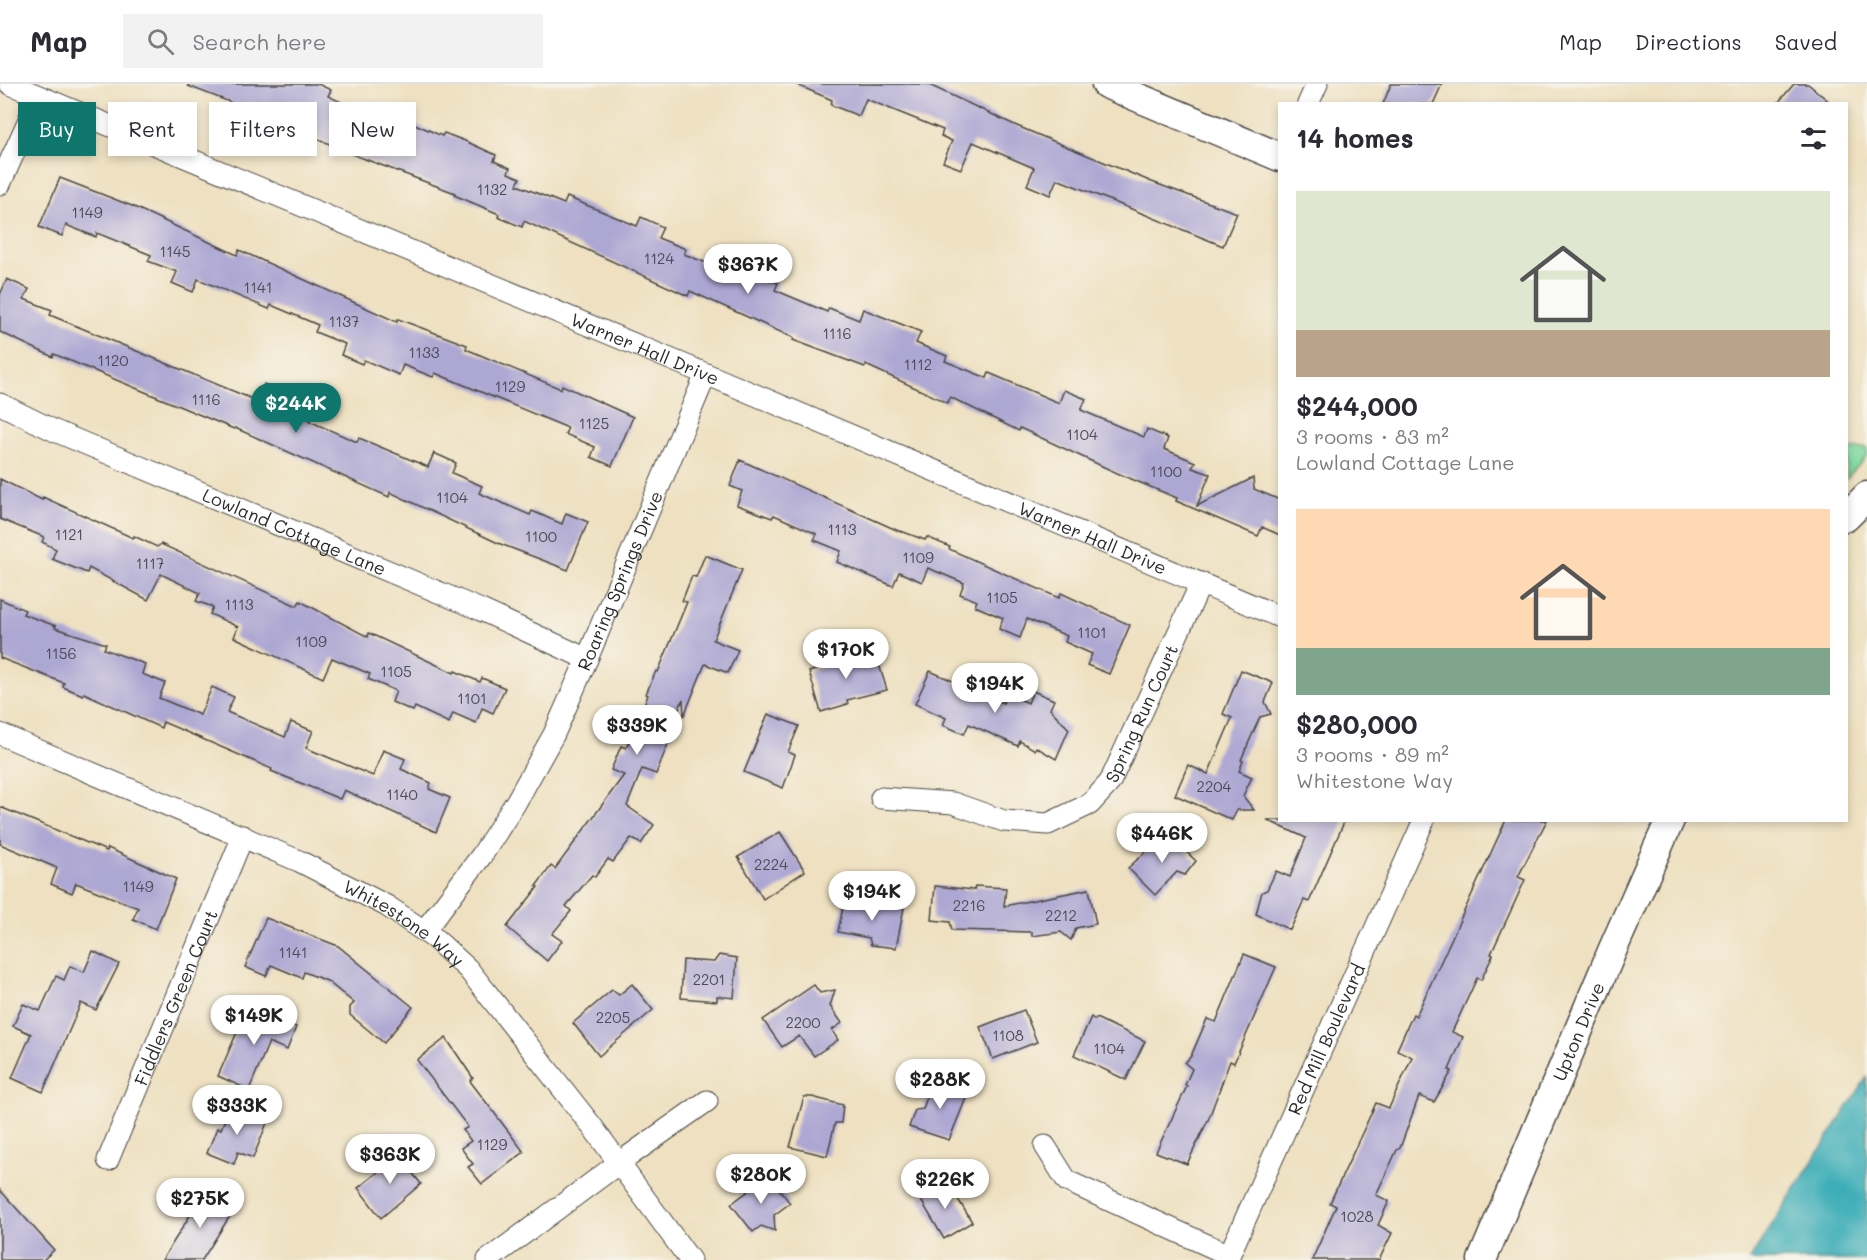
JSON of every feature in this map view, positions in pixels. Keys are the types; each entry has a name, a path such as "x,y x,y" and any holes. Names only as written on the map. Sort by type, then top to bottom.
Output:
{"main road":[{"path":"1106,84 1278,156"},
{"path":"1848,515 1867,496"},
{"name":"Upton Drive","path":"1482,1255 1504,1209 1612,951 1669,822"}],"street":[{"name":"Warner Hall Drive","path":"10,84 706,374 1278,616"},
{"path":"1309,102 1317,84"},
{"path":"0,184 39,97"},
{"name":"Roaring Springs Drive","path":"424,930 482,855 516,802 554,734 706,374"},
{"name":"Lowland Cottage Lane","path":"0,404 55,431 481,610 587,659"},
{"name":"Spring Run Court","path":"882,798 953,803 1004,821 1048,824 1090,804 1110,782 1201,584"},
{"name":"Whitestone Way","path":"0,734 299,861 377,901 424,930 468,969 619,1162 690,1260"},
{"name":"Red Mill Boulevard","path":"1228,1258 1423,822"},
{"name":"Fiddlers Green Court","path":"108,1160 243,836"},
{"path":"488,1260 619,1162 707,1101"},
{"path":"1045,1146 1067,1181 1228,1258"}],"green space":[{"path":"1867,448 1867,456 1848,477 1848,449"}],"water":[{"path":"1867,1077 1867,1260 1749,1260"}],"building":[{"path":"188,84 318,84 331,90 328,96 341,102 329,102 329,144 317,138 317,102 230,102 188,86"},
{"path":"795,84 927,84 1017,126 1152,182 1237,213 1223,246 1057,179 1050,195 1027,185 1034,168 973,142 961,169 943,162 952,141 941,136 943,130 866,99 859,116 831,105 832,100"},
{"path":"1391,84 1442,84 1434,102 1384,102"},
{"path":"1794,84 1808,84 1830,102 1779,102"},
{"path":"416,124 442,136 444,133 465,141 496,155 494,161 510,168 508,173 520,178 517,185 564,204 567,197 637,226 641,217 663,227 658,238 686,249 684,254 724,270 731,252 753,261 752,265 769,273 766,279 778,283 775,290 827,312 829,308 859,320 863,309 921,332 916,343 947,356 945,361 987,378 989,373 1059,403 1064,390 1086,399 1081,410 1144,437 1147,429 1168,438 1164,449 1195,462 1192,468 1210,474 1197,506 1253,478 1254,489 1278,499 1278,534 1262,527 1258,536 1176,501 1177,498 1020,428 1019,431 950,397 948,403 866,365 865,367 793,340 794,338 690,291 688,296 524,221 522,227 498,217 499,214 454,195 455,193 357,156 416,156"},
{"path":"60,178 132,206 237,255 239,250 397,322 398,319 467,345 466,349 561,389 562,385 633,417 612,466 591,457 595,447 565,434 568,428 435,373 433,377 403,365 399,375 364,360 362,364 341,355 345,344 315,332 318,325 271,305 269,309 198,279 193,292 172,283 177,272 148,261 151,255 97,233 96,237 66,225 62,236 39,227"},
{"path":"7,279 29,289 24,299 52,310 50,315 257,401 264,384 285,393 281,404 311,417 309,421 357,442 359,438 428,467 434,453 456,463 452,473 482,486 479,493 530,515 532,511 562,524 566,513 588,522 568,570 498,543 390,492 389,497 235,428 54,354 53,357 0,332 0,295"},
{"path":"740,460 901,532 925,540 927,537 1059,598 1061,593 1130,625 1109,674 1087,665 1092,654 1065,642 1067,636 1027,619 1020,638 999,629 1003,618 975,606 977,601 960,594 964,583 928,568 922,582 899,572 893,586 837,562 841,551 814,540 817,534 774,515 772,518 737,505 742,491 730,486"},
{"path":"0,479 42,500 43,497 133,538 134,536 157,547 161,544 297,606 300,601 368,637 369,633 454,673 455,671 480,682 482,678 505,688 493,713 482,708 476,723 453,713 449,723 415,707 413,711 392,702 396,691 368,679 370,674 332,658 323,678 234,637 238,627 210,614 213,607 196,601 200,593 161,574 148,600 89,568 87,573 52,559 56,549 42,542 44,537 0,519"},
{"path":"705,555 742,570 713,640 738,650 728,673 705,664 684,716 683,699 667,738 670,739 656,774 642,769 627,806 654,825 641,844 631,838 613,862 608,859 595,877 592,875 566,906 571,911 552,934 562,941 547,961 507,927 551,866 555,869 624,775 611,770 621,746 626,748 648,695 646,694 656,671 658,672 687,602 682,601 692,576 696,577"},
{"path":"0,599 25,610 23,614 56,626 55,628 106,644 104,649 145,664 142,674 165,683 159,698 200,715 212,687 234,697 227,712 285,737 291,722 313,731 306,748 373,776 383,750 405,759 401,769 431,783 429,789 450,798 436,832 344,790 340,799 271,771 272,769 163,722 161,728 84,693 83,695 63,687 64,683 0,658"},
{"path":"829,645 868,661 877,658 887,690 847,700 848,704 821,712 809,672 835,663"},
{"path":"1241,670 1273,683 1265,702 1271,714 1260,717 1241,760 1243,761 1239,771 1252,777 1243,796 1254,810 1237,810 1232,820 1175,795 1188,765 1208,774 1232,718 1223,714"},
{"path":"930,671 1003,703 1007,693 1028,703 1033,691 1054,700 1050,709 1069,729 1056,759 1036,747 1035,750 1020,741 1018,746 969,724 964,734 943,725 946,718 915,704"},
{"path":"768,714 799,726 788,752 795,755 783,788 744,772"},
{"path":"0,807 107,851 108,848 176,879 156,929 133,919 138,908 76,883 72,893 51,884 57,868 0,844"},
{"path":"1267,820 1344,822 1309,902 1304,900 1290,930 1256,914 1262,892 1267,890 1276,871 1290,877 1306,838"},
{"path":"1505,822 1546,822 1518,877 1525,880 1491,954 1493,955 1481,980 1477,978 1452,1032 1463,1037 1449,1070 1452,1071 1434,1102 1419,1096 1400,1148 1376,1195 1389,1201 1378,1225 1392,1233 1379,1260 1312,1260 1336,1206 1330,1203 1376,1103 1389,1108 1412,1057 1397,1050 1413,1014 1416,1016"},
{"path":"780,832 805,871 763,899 738,857"},
{"path":"1167,833 1196,861 1185,875 1177,872 1155,895 1128,868"},
{"path":"935,886 974,890 975,886 1006,888 1004,906 1089,889 1096,924 1076,928 1071,940 1061,932 1032,936 1032,932 952,930 950,922 932,920"},
{"path":"845,897 904,908 896,948 871,945 869,938 838,932"},
{"path":"266,918 338,946 413,1007 384,1043 350,1015 350,1007 354,1003 327,981 304,972 302,978 271,965 266,976 245,967"},
{"path":"93,951 119,964 96,1010 81,1003 43,1092 12,1078 31,1034 13,1026 23,1004 40,1011 56,976 64,980 70,966 84,972"},
{"path":"1244,954 1276,967 1234,1063 1230,1061 1209,1118 1187,1164 1156,1152 1187,1086 1185,1085 1192,1069 1185,1063 1191,1056 1207,1019 1216,1022"},
{"path":"719,955 737,958 734,998 717,996 717,1001 681,998 683,960 714,962"},
{"path":"632,984 653,1010 599,1056 573,1023 612,990 619,995"},
{"path":"814,985 820,993 835,990 830,1006 842,1023 832,1030 838,1040 814,1056 799,1036 782,1047 763,1020"},
{"path":"248,1007 296,1027 287,1050 269,1042 249,1090 218,1076"},
{"path":"1024,1010 1037,1042 993,1059 980,1027"},
{"path":"1091,1017 1145,1041 1126,1080 1074,1055"},
{"path":"446,1038 473,1078 470,1081 524,1152 482,1184 468,1167 473,1164 461,1148 471,1141 463,1130 468,1127 417,1060"},
{"path":"933,1079 969,1091 949,1140 909,1127 915,1110 923,1109"},
{"path":"804,1097 843,1105 841,1123 835,1123 827,1156 790,1147"},
{"path":"230,1107 267,1123 253,1158 238,1152 234,1164 207,1153 217,1128 221,1129"},
{"path":"397,1153 421,1184 381,1218 358,1188 378,1172 383,1161"},
{"path":"769,1176 790,1203 774,1215 775,1231 761,1226 753,1232 731,1204"},
{"path":"947,1181 972,1222 944,1239 919,1197"},
{"path":"0,1190 54,1250 43,1260 0,1260"},
{"path":"206,1190 235,1208 202,1260 162,1260"}]}
